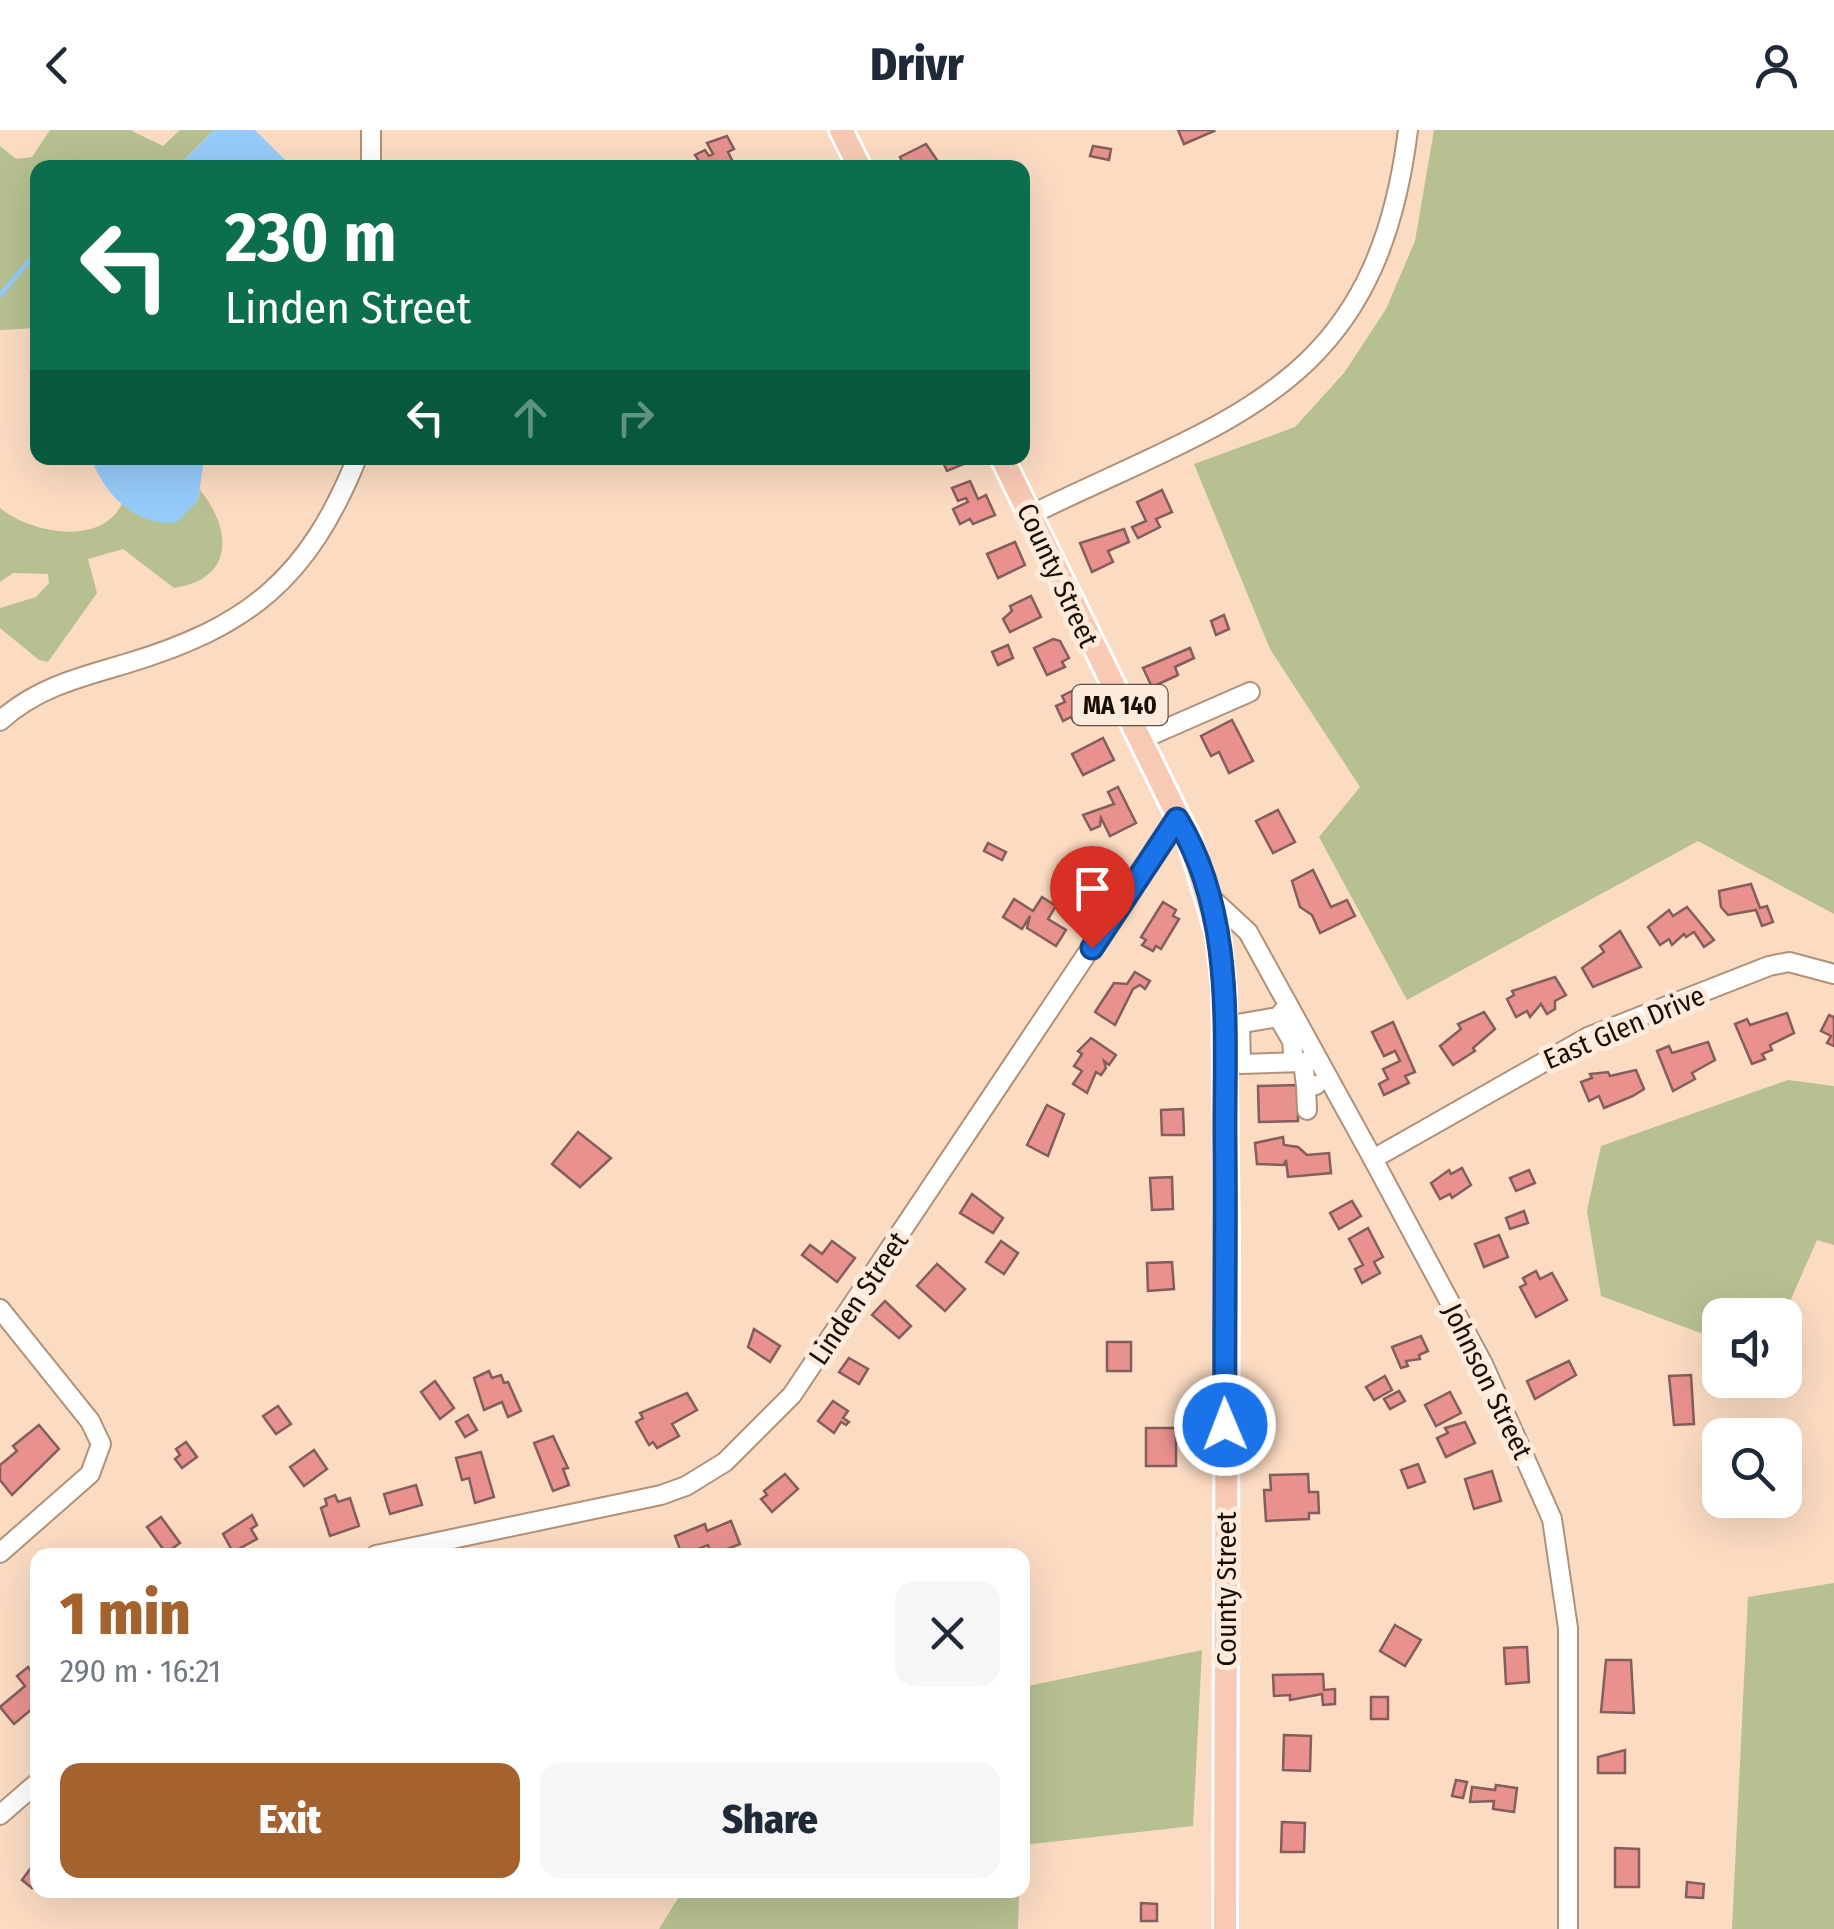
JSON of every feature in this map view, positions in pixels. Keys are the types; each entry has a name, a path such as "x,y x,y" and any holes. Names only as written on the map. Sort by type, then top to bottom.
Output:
{"main road":[{"path":"841,130 856,160"},
{"name":"County Street","path":"1005,465 1189,839 1208,895 1232,1025 1225,1929"}],"street":[{"path":"371,130 371,160"},
{"path":"1030,515 1256,405 1312,361 1352,307 1377,261 1395,210 1408,130"},
{"path":"0,721 46,689 183,645 252,609 314,542 353,465"},
{"path":"1138,741 1250,692"},
{"name":"Linden Street","path":"409,1548 661,1495 700,1479 742,1448 792,1395 857,1303 1177,819"},
{"name":"Johnson Street","path":"1208,895 1248,932 1283,1011 1332,1083 1483,1364 1543,1495 1559,1546 1568,1628 1568,1929"},
{"name":"East Glen Drive","path":"1373,1159 1558,1052 1613,1026 1769,966 1789,962 1834,974"},
{"path":"1294,1062 1283,1011 1232,1025 1241,1064 1303,1062 1308,1110"},
{"path":"1306,1086 1332,1083"},
{"path":"0,1309 90,1421 101,1444 90,1474 0,1552"},
{"path":"0,1815 30,1789"}],"green space":[{"path":"50,130 130,130 163,146 180,130 214,130 184,160 30,160 30,328 0,330 0,146 16,159 32,157"},
{"path":"1434,130 1834,130 1834,914 1698,841 1407,1000 1319,837 1360,787 1270,649 1194,464 1295,427 1344,373 1386,309 1415,241"},
{"path":"200,490 211,505 222,536 222,550 208,574 174,588 123,549 88,559 97,593 48,662 39,660 0,628 0,608 36,597 49,583 48,574 13,573 0,582 0,508 46,529 82,531 112,518 122,504 134,513 198,501"},
{"path":"1788,1080 1834,1086 1834,1245 1817,1240 1791,1298 1702,1298 1702,1334 1601,1296 1587,1211 1601,1146"},
{"path":"1834,1583 1834,1929 1732,1929 1748,1597"},
{"path":"1202,1650 1193,1826 1030,1844 1030,1686"},
{"path":"678,1898 1019,1898 1018,1929 659,1929"}],"water":[{"path":"214,130 255,130 285,160 184,160"},
{"path":"94,465 203,465 198,501 176,523 161,523 135,513 113,495"}],"building":[{"path":"1178,130 1213,130 1214,131 1184,144"},
{"path":"727,136 734,149 728,152 732,160 698,160 695,155 705,150 709,156 713,154 707,143"},
{"path":"926,144 937,160 901,160 900,157"},
{"path":"1093,146 1111,149 1109,160 1090,156"},
{"path":"970,481 978,499 986,495 995,515 973,524 970,519 960,524 953,509 968,502 966,498 958,501 952,488"},
{"path":"1162,490 1172,512 1156,519 1160,527 1138,538 1132,527 1146,521 1137,502"},
{"path":"1124,529 1129,542 1108,551 1113,562 1092,572 1080,543"},
{"path":"1015,542 1025,565 998,578 987,554"},
{"path":"1031,596 1041,617 1010,632 1003,619 1012,611 1010,606"},
{"path":"1224,615 1229,629 1216,635 1211,621"},
{"path":"1053,639 1060,641 1069,658 1062,662 1065,667 1047,675 1034,648"},
{"path":"1008,645 1013,658 998,665 992,652"},
{"path":"1190,648 1194,658 1175,667 1178,675 1152,687 1143,668"},
{"path":"1076,689 1083,705 1088,702 1093,713 1074,722 1071,717 1063,721 1056,706 1065,702 1062,696"},
{"path":"1232,720 1253,761 1229,773 1219,752 1211,756 1201,736"},
{"path":"1103,738 1114,760 1083,775 1072,754"},
{"path":"1118,787 1136,823 1110,836 1101,818 1100,826 1091,830 1083,815 1114,804 1108,792"},
{"path":"1278,810 1295,842 1273,853 1256,821"},
{"path":"988,843 1006,852 1002,860 984,851"},
{"path":"1313,870 1331,907 1347,900 1355,916 1320,933 1312,915 1300,907 1292,881"},
{"path":"1751,884 1760,908 1767,906 1773,922 1762,926 1756,910 1728,915 1721,907 1719,891"},
{"path":"1042,897 1056,906 1048,919 1066,930 1056,946 1027,928 1030,916 1022,929 1003,917 1014,899 1033,911"},
{"path":"1163,902 1176,910 1173,916 1179,919 1161,949 1156,946 1153,951 1142,945 1146,940 1141,937"},
{"path":"1687,907 1714,940 1704,947 1694,932 1686,937 1684,934 1672,945 1669,939 1660,945 1648,927 1669,910 1673,916"},
{"path":"1620,931 1641,967 1593,987 1582,968 1604,952 1600,946"},
{"path":"1135,972 1150,981 1145,989 1140,985 1133,989 1115,1025 1095,1012 1114,983 1127,984"},
{"path":"1555,977 1566,995 1555,1001 1555,1009 1547,1014 1541,1004 1530,1017 1527,1011 1516,1017 1507,999 1514,995 1512,991"},
{"path":"1484,1012 1495,1029 1473,1048 1475,1051 1453,1065 1440,1046 1461,1029 1458,1024"},
{"path":"1787,1013 1794,1033 1770,1045 1772,1050 1762,1054 1765,1059 1752,1064 1735,1024 1747,1019 1750,1025"},
{"path":"1829,1015 1834,1017 1834,1046 1827,1043 1831,1036 1821,1031"},
{"path":"1393,1022 1415,1072 1405,1076 1409,1083 1384,1095 1379,1084 1388,1079 1383,1069 1400,1061 1395,1051 1384,1056 1372,1032"},
{"path":"1091,1038 1116,1055 1109,1065 1104,1061 1106,1068 1101,1075 1096,1072 1087,1093 1073,1084 1082,1071 1074,1066 1082,1054 1078,1051"},
{"path":"1708,1042 1715,1060 1692,1073 1695,1079 1673,1091 1657,1051 1669,1046 1672,1053"},
{"path":"1636,1070 1644,1089 1604,1108 1599,1096 1589,1101 1581,1082 1592,1078 1590,1074 1608,1072 1610,1076"},
{"path":"1298,1085 1298,1121 1259,1122 1258,1086"},
{"path":"1047,1105 1064,1114 1048,1156 1027,1145"},
{"path":"1183,1109 1184,1135 1162,1135 1161,1110"},
{"path":"578,1132 611,1158 580,1187 552,1164"},
{"path":"1283,1137 1284,1145 1298,1147 1307,1155 1329,1153 1331,1173 1288,1177 1286,1160 1284,1165 1257,1164 1255,1143"},
{"path":"1462,1168 1471,1185 1452,1198 1450,1194 1440,1199 1431,1183 1449,1170 1451,1174"},
{"path":"1529,1170 1535,1183 1516,1191 1510,1178"},
{"path":"1172,1177 1173,1209 1152,1210 1150,1178"},
{"path":"972,1194 1003,1218 993,1233 960,1213"},
{"path":"1352,1201 1361,1216 1339,1229 1330,1213"},
{"path":"1524,1211 1528,1223 1510,1229 1506,1218"},
{"path":"1368,1228 1383,1257 1374,1262 1380,1273 1362,1283 1355,1269 1363,1265 1349,1239"},
{"path":"1499,1235 1508,1257 1484,1267 1475,1244"},
{"path":"832,1241 855,1258 837,1282 802,1255 810,1245 822,1254"},
{"path":"1001,1241 1018,1253 1004,1274 986,1262"},
{"path":"1172,1262 1174,1289 1148,1291 1147,1263"},
{"path":"937,1264 965,1289 945,1311 917,1286"},
{"path":"1536,1271 1540,1279 1552,1273 1567,1300 1536,1317 1520,1287 1526,1284 1523,1278"},
{"path":"885,1301 911,1326 899,1338 872,1315"},
{"path":"754,1329 780,1346 770,1362 748,1347"},
{"path":"1421,1336 1428,1351 1419,1355 1420,1359 1406,1361 1408,1366 1401,1368 1392,1347"},
{"path":"1107,1342 1131,1342 1131,1371 1107,1371"},
{"path":"849,1358 868,1369 859,1384 839,1372"},
{"path":"1569,1361 1576,1375 1535,1399 1527,1381"},
{"path":"489,1371 492,1378 501,1375 504,1383 508,1382 521,1411 508,1417 502,1402 484,1410 474,1378"},
{"path":"1691,1375 1694,1424 1674,1425 1669,1376"},
{"path":"1385,1376 1392,1390 1374,1400 1366,1387"},
{"path":"435,1381 454,1408 440,1419 421,1392"},
{"path":"1399,1391 1405,1401 1390,1409 1384,1399"},
{"path":"1450,1392 1461,1413 1436,1426 1425,1405"},
{"path":"687,1393 697,1410 672,1424 679,1436 657,1448 653,1442 649,1445 636,1422 643,1418 640,1413"},
{"path":"833,1401 848,1411 843,1418 849,1422 841,1422 834,1433 818,1421"},
{"path":"278,1406 291,1424 276,1434 263,1416"},
{"path":"468,1415 477,1430 465,1437 456,1422"},
{"path":"1465,1422 1475,1443 1446,1457 1437,1438 1448,1433 1445,1428"},
{"path":"39,1425 59,1449 12,1495 0,1480 0,1465 17,1451 13,1446"},
{"path":"1146,1428 1176,1428 1176,1466 1146,1466"},
{"path":"553,1436 568,1468 563,1469 569,1485 553,1491 534,1443"},
{"path":"186,1442 197,1457 182,1468 175,1459 180,1455 176,1449"},
{"path":"314,1450 327,1469 304,1486 290,1467"},
{"path":"481,1452 494,1497 475,1503 469,1478 462,1480 456,1458"},
{"path":"1418,1464 1425,1482 1408,1488 1401,1470"},
{"path":"1492,1471 1501,1501 1474,1509 1465,1479"},
{"path":"785,1474 798,1489 772,1512 761,1499 767,1495 764,1491"},
{"path":"1308,1474 1309,1492 1318,1492 1319,1513 1309,1513 1309,1519 1266,1521 1264,1490 1271,1490 1270,1475"},
{"path":"416,1485 422,1505 390,1514 384,1494"},
{"path":"335,1495 338,1502 350,1498 359,1526 330,1536 321,1508 327,1505 325,1499"},
{"path":"252,1515 257,1525 251,1529 257,1539 240,1548 231,1548 223,1534"},
{"path":"161,1517 180,1543 162,1548 147,1527"},
{"path":"731,1521 740,1544 730,1548 708,1545 679,1548 675,1536 705,1524 707,1531"},
{"path":"1395,1625 1421,1640 1405,1666 1380,1651"},
{"path":"1527,1647 1529,1682 1506,1684 1504,1648"},
{"path":"1606,1660 1631,1660 1634,1713 1601,1712"},
{"path":"28,1667 30,1670 30,1711 14,1724 0,1707 25,1686 17,1676"},
{"path":"1323,1674 1324,1690 1335,1689 1335,1704 1323,1705 1322,1694 1290,1700 1290,1695 1274,1696 1273,1675"},
{"path":"1371,1697 1388,1697 1388,1719 1371,1719"},
{"path":"1284,1735 1311,1736 1310,1771 1283,1770"},
{"path":"1625,1750 1625,1773 1598,1773 1598,1757"},
{"path":"1456,1780 1467,1782 1463,1798 1452,1796"},
{"path":"1496,1785 1517,1788 1514,1812 1493,1809 1494,1801 1470,1802 1472,1787 1495,1790"},
{"path":"1282,1822 1305,1823 1304,1852 1281,1852"},
{"path":"1615,1848 1639,1849 1639,1887 1615,1887"},
{"path":"30,1869 30,1886 22,1880"},
{"path":"1687,1882 1704,1884 1703,1898 1686,1897"},
{"path":"1141,1903 1157,1904 1157,1921 1141,1921"}],"waterway":[{"path":"0,295 30,260"}],"route":[{"path":"1092,948 1177,819 1189,839 1205,884 1222,961 1227,1243 1225,1425"}]}
